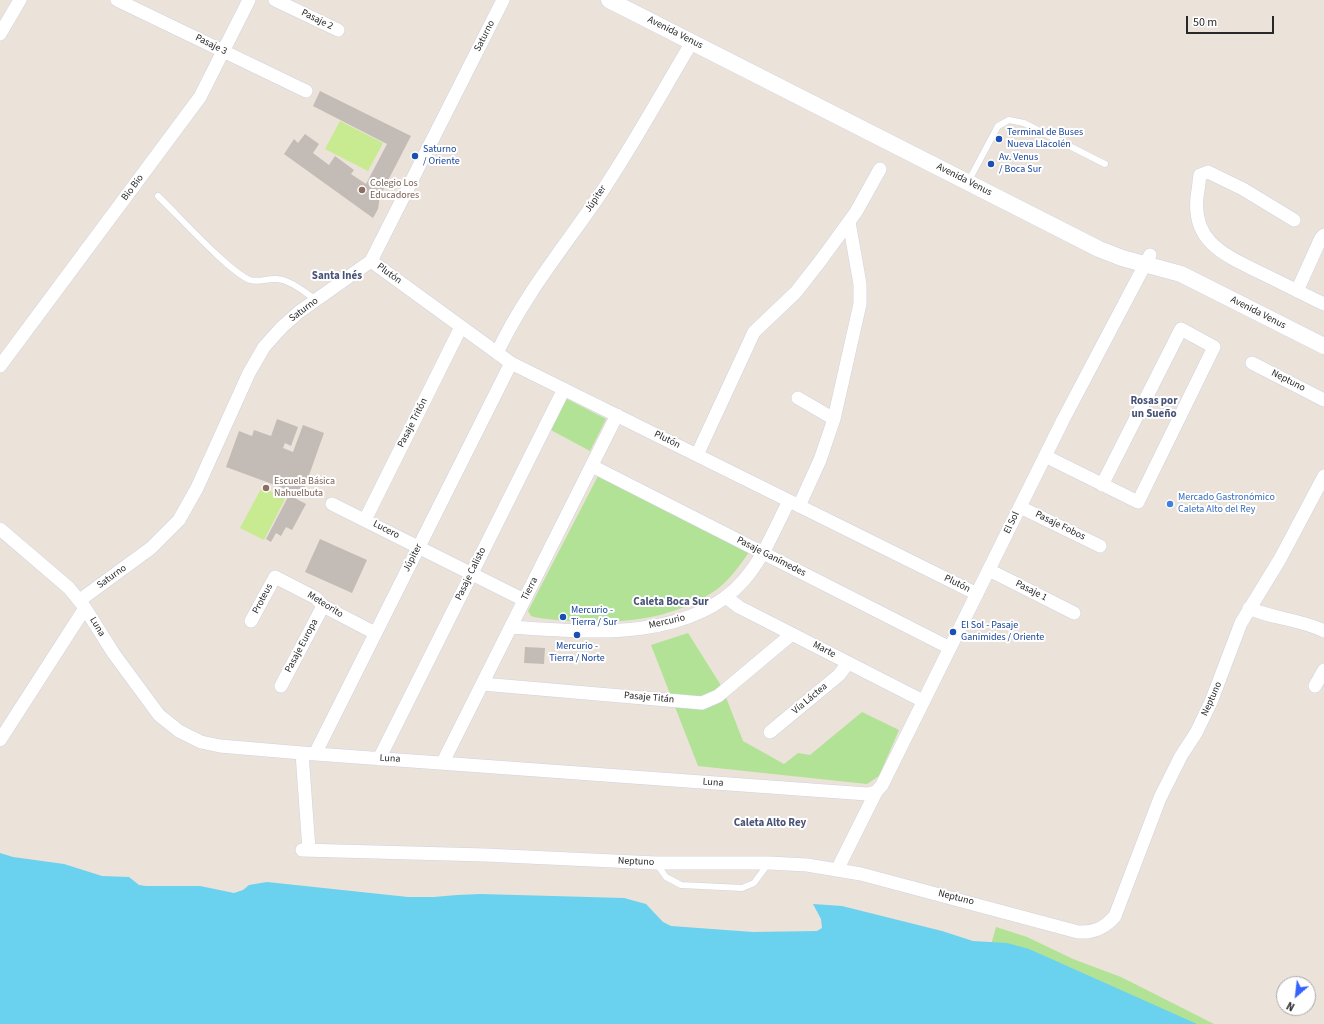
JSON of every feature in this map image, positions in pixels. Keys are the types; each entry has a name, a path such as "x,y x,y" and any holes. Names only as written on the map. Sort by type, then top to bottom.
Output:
{"street":[{"path":"0,34 20,0"},
{"name":"Pasaje 3","path":"117,0 306,91"},
{"name":"Bio Bio","path":"0,366 5,351 195,105 249,0"},
{"name":"Pasaje 2","path":"275,0 338,30"},
{"name":"Saturno","path":"0,740 82,604 152,548 179,520 195,494 256,360 282,327 371,261 503,0"},
{"name":"Avenida Venus","path":"609,0 970,179"},
{"name":"Avenida Venus","path":"629,0 1099,248 1122,258 1172,260 1191,268 1324,335"},
{"name":"Júpiter","path":"496,352 533,288 605,187 692,42"},
{"path":"697,455 754,332 796,292 863,202 880,169"},
{"path":"1294,220 1229,181 1208,172 1200,175 1196,206 1199,224 1207,239 1228,257 1324,304"},
{"name":"Mercurio","path":"511,627 581,632 640,628 684,619 707,609 726,597 743,581 820,460 834,419 861,297 849,222"},
{"path":"1297,291 1321,238 1324,235"},
{"name":"Avenida Venus","path":"1148,259 1324,346"},
{"name":"El Sol","path":"837,870 876,792 882,785 1045,456 1148,259"},
{"name":"Plutón","path":"371,261 510,363 977,594"},
{"name":"Pasaje Tritón","path":"365,520 462,327"},
{"path":"1045,456 1102,485 1138,502 1214,347 1181,329 1102,485"},
{"name":"Júpiter","path":"308,754 375,633 510,363"},
{"name":"Neptuno","path":"1252,363 1324,400"},
{"name":"Pasaje Calisto","path":"379,759 564,389"},
{"path":"798,398 834,419"},
{"name":"Tierra","path":"443,762 617,415"},
{"name":"Pasaje Ganímedes","path":"592,466 950,648"},
{"name":"Neptuno","path":"308,754 306,850 485,855 656,863 769,863 837,870 971,902 1078,932 1092,932 1105,926 1115,916 1170,777 1212,702 1241,623 1280,559 1324,476"},
{"name":"Lucero","path":"332,504 524,600"},
{"name":"Pasaje Fobos","path":"1020,507 1100,546"},
{"name":"Luna","path":"0,529 57,576 82,604 114,654 153,709 172,726 190,737 211,744 308,754 443,762 867,794 876,792"},
{"name":"Pasaje 1","path":"989,570 1074,613"},
{"name":"Meteorito","path":"275,577 316,598 323,606 375,633"},
{"name":"Proteus","path":"251,621 275,577"},
{"name":"Marte","path":"726,597 739,608 923,701"},
{"name":"Pasaje Europa","path":"282,686 323,606"},
{"path":"1249,608 1271,616 1308,624 1324,631"},
{"name":"Pasaje Titán","path":"482,684 702,703 718,696 792,634"},
{"name":"Vía Láctea","path":"770,732 839,675 848,663"},
{"path":"1315,686 1324,670"}],"lane":[{"path":"970,179 998,126 1009,120 1024,123 1105,164"},
{"path":"158,196 227,264 242,276 250,280 275,278 285,280 317,300"},
{"path":"656,863 666,877 680,885 742,888 754,883 769,863"}],"green space":[{"path":"340,121 383,143 368,171 325,149"},
{"path":"565,398 606,419 590,451 549,429"},
{"path":"598,476 749,552 732,575 716,590 675,611 636,619 597,622 545,619 531,616 528,611"},
{"path":"262,487 285,499 264,540 240,528"},
{"path":"688,633 722,687 743,741 784,764 798,753 810,755 862,712 899,730 879,776 867,784 698,766 651,645"},
{"path":"996,927 1027,937 1073,959 1121,977 1214,1024 969,1024"}],"water":[{"path":"0,853 13,857 64,864 102,876 129,877 139,885 200,886 234,893 243,890 249,885 267,882 408,897 481,894 624,898 646,904 663,922 671,926 753,932 817,931 822,928 821,919 813,904 842,906 942,931 973,941 1007,943 1029,949 1197,1024 0,1024"}],"building":[{"path":"320,91 411,136 380,196 378,209 373,218 284,154 294,139 298,143 305,134 319,144 313,153 329,165 335,156 354,170 351,174 366,184 387,144 313,106"},
{"path":"277,419 298,427 291,446 285,443 283,448 293,452 303,425 324,433 302,495 226,467 239,431 252,436 254,430 271,436"},
{"path":"289,495 306,504 292,530 286,527 281,536 276,533 271,542 266,539"},
{"path":"320,539 367,560 352,593 305,572"},
{"path":"525,647 545,648 544,664 524,663"}],"place":[{"name":"Terminal de Buses Nueva Llacolén","path":"999,139"},
{"name":"Saturno / Oriente","path":"415,156"},
{"name":"Av. Venus / Boca Sur","path":"991,164"},
{"name":"Colegio Los Educadores","path":"362,190"},
{"name":"Escuela Básica Nahuelbuta","path":"266,488"},
{"name":"Mercado Gastronómico Caleta Alto del Rey","path":"1170,504"},
{"name":"Mercurio - Tierra / Sur","path":"563,617"},
{"name":"El Sol - Pasaje Ganimides / Oriente","path":"953,632"},
{"name":"Mercurio - Tierra / Norte","path":"577,635"}],"district":[{"name":"Santa Inés","path":"337,277"},
{"name":"Rosas por un Sueño","path":"1154,408"},
{"name":"Caleta Boca Sur","path":"671,603"},
{"name":"Caleta Alto Rey","path":"770,824"}]}
